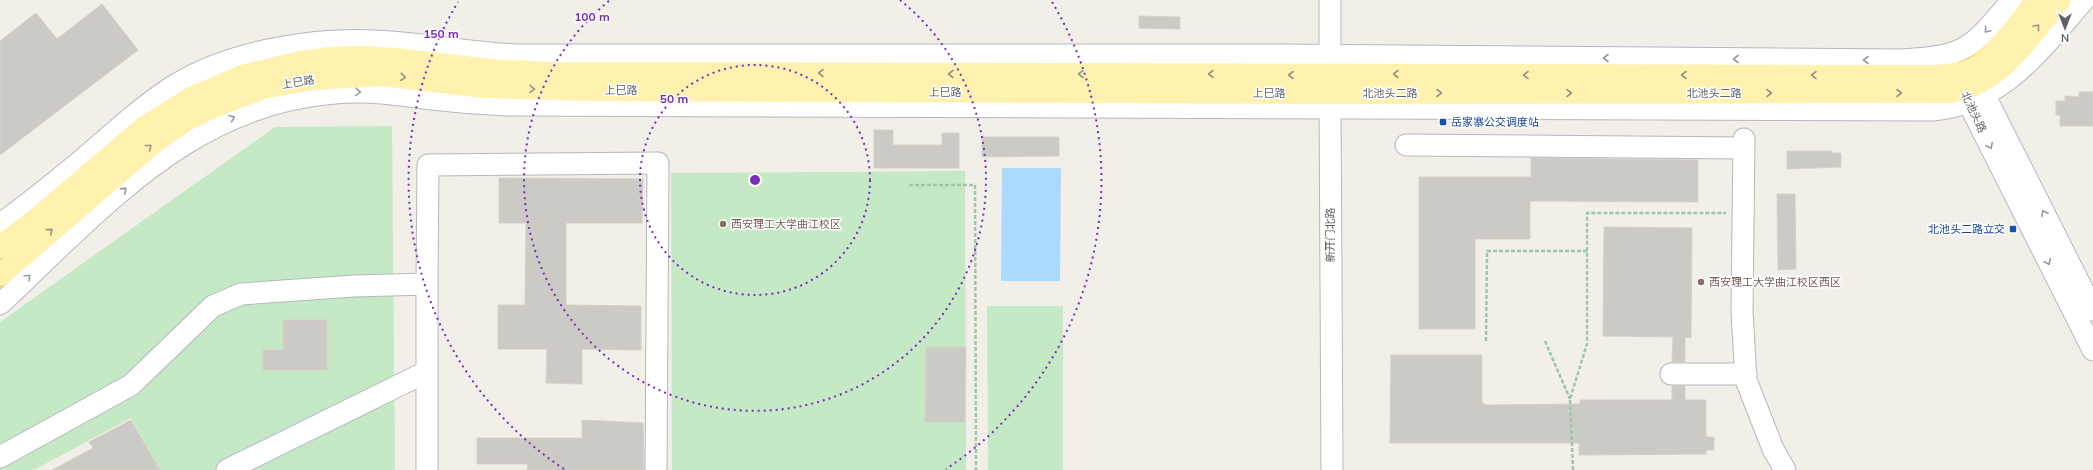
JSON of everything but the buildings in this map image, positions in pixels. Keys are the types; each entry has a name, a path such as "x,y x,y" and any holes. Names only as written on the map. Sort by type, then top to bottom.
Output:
{"main road":[{"name":"北池头二路","path":"1969,83 1978,66 1997,49 2037,0"},
{"name":"北池头二路","path":"1330,83 1933,93 1969,83 1995,73 2009,60 2060,0"},
{"name":"上巳路","path":"0,247 39,217 121,146 168,112 197,95 242,76 301,62 330,58 364,57 396,59 498,71 555,73 1330,83"},
{"name":"上巳路","path":"0,275 151,145 190,118 213,107 263,88 313,79 383,75 484,87 530,89 1330,83"}],"street":[{"name":"新开门北路","path":"1330,0 1332,470"},
{"path":"1969,83 1982,36 2012,0"},
{"path":"0,304 92,217 152,166 184,144 214,126 248,112 282,101 315,95 354,92 396,94 467,103 508,105 1330,83 1928,58 1969,83 2002,86 2031,61 2084,0"},
{"path":"0,224 65,174 127,121 176,85 202,72 234,60 295,45 327,41 390,42 464,51 517,55 1330,83"},
{"name":"北池头路","path":"1969,83 2093,310"},
{"name":"北池头路","path":"1969,83 2093,350"},
{"path":"1406,145 1744,143 1742,312 1746,380 1773,449 1785,470"},
{"path":"427,470 426,372 428,165 658,163 656,470"},
{"path":"0,457 131,385 213,306 241,294 354,286 427,284"},
{"path":"227,470 426,372"},
{"path":"1672,374 1746,374"}],"path":[{"path":"909,185 975,185 976,470"},
{"path":"1573,470 1570,399 1587,344 1587,213 1743,212"},
{"path":"1486,341 1487,251 1587,251"},
{"path":"1545,341 1570,399"}],"green space":[{"path":"392,126 395,470 160,470 131,418 34,470 0,470 0,322 275,127"},
{"path":"965,171 966,470 672,470 671,173"},
{"path":"987,306 1063,306 1063,470 988,470"}],"water":[{"path":"1002,168 1061,168 1060,281 1001,281"}],"place":[{"name":"岳家寨公交调度站","path":"1443,122"},
{"name":"西安理工大学曲江校区","path":"723,224"},
{"name":"北池头二路立交","path":"2013,229"},
{"name":"西安理工大学曲江校区西区","path":"1701,282"}]}
